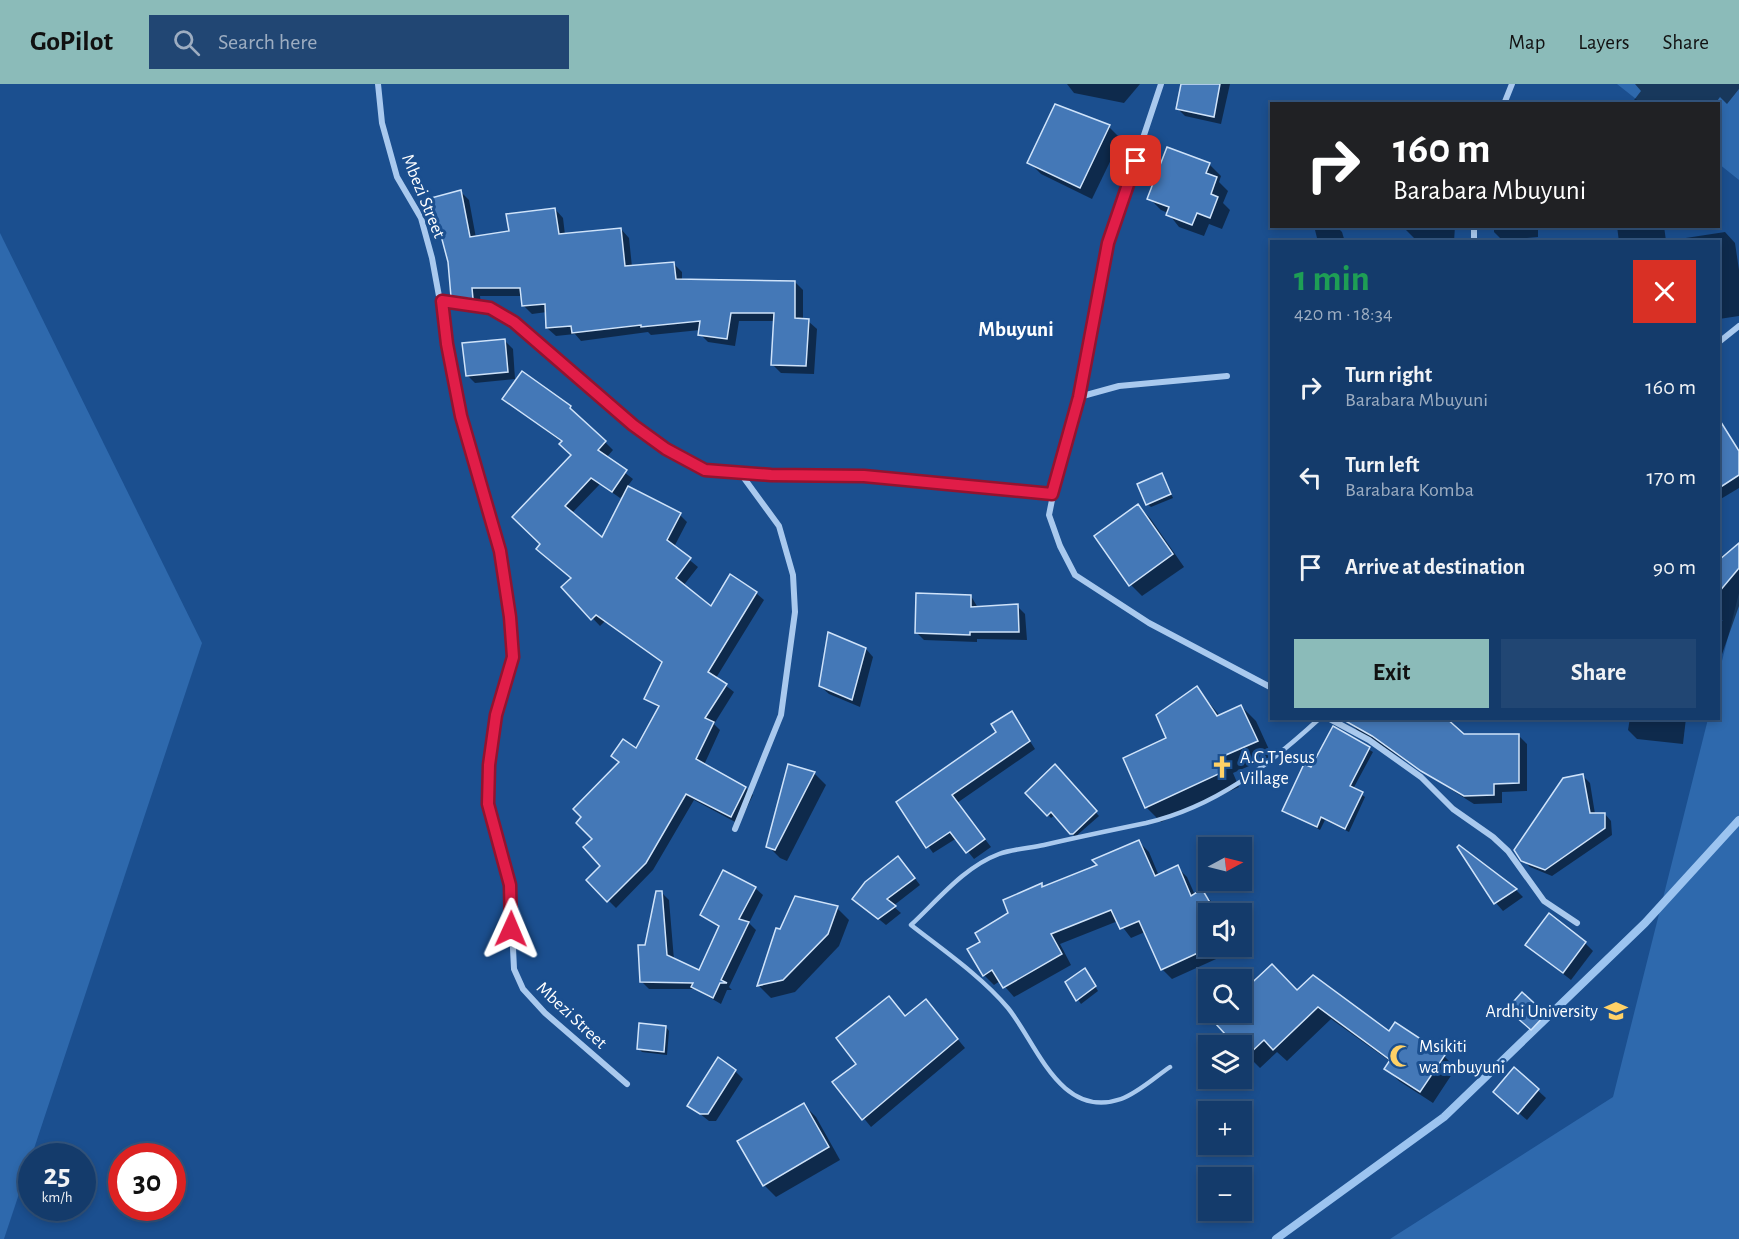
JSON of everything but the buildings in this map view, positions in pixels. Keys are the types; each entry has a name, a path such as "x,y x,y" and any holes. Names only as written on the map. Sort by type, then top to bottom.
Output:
{"street":[{"name":"Mbezi Street","path":"378,84 382,123 397,177 421,218 442,301 447,344 461,416 500,551 510,617 513,657 496,715 489,765 488,804 510,885 514,969 523,989 545,1013 627,1084"},
{"path":"1161,84 1108,243 1079,397 1052,494 1049,515 1060,546 1076,575 1149,623 1270,687"},
{"path":"1505,102 1512,84"},
{"path":"442,301 490,308 514,322 601,399 666,449 705,470 741,474 864,476 1052,494"},
{"path":"1720,341 1739,326"},
{"path":"1079,397 1119,386 1227,376"},
{"path":"735,830 781,715 795,612 791,567 779,526 741,474"},
{"path":"1332,720 1370,740 1421,777 1452,809 1493,837 1508,851 1544,901 1577,922"}],"lane":[{"path":"1170,1067 1122,1099 1096,1103 1075,1097 1058,1081 1008,1008 950,956 911,925 966,873 999,855 1148,822 1187,809 1237,785 1260,770 1280,756 1318,720"}],"shaded area":[{"path":"1617,84 1739,84 1739,180 1720,165 1720,102 1640,102"},
{"path":"0,233 202,643 36,1143 18,1143 18,1197 4,1239 0,1239"},
{"path":"1739,593 1739,1239 1390,1239 1613,1097 1708,720 1720,720 1720,669"}],"waterway":[{"path":"1276,1239 1444,1117 1645,923 1739,820"}],"place":[{"name":"A.G.T Jesus Village","path":"1222,767"},
{"name":"Ardhi University","path":"1616,1011"},
{"name":"Msikiti wa mbuyuni","path":"1401,1056"}],"district":[{"name":"Mbuyuni","path":"1016,329"}],"route":[{"path":"511,929 510,885 491,822 488,804 489,765 496,715 513,657 510,617 500,551 461,416 447,344 442,301 490,308 514,322 633,425 666,449 705,470 771,475 864,476 1052,494 1079,397 1089,334 1108,243 1136,161"}]}
